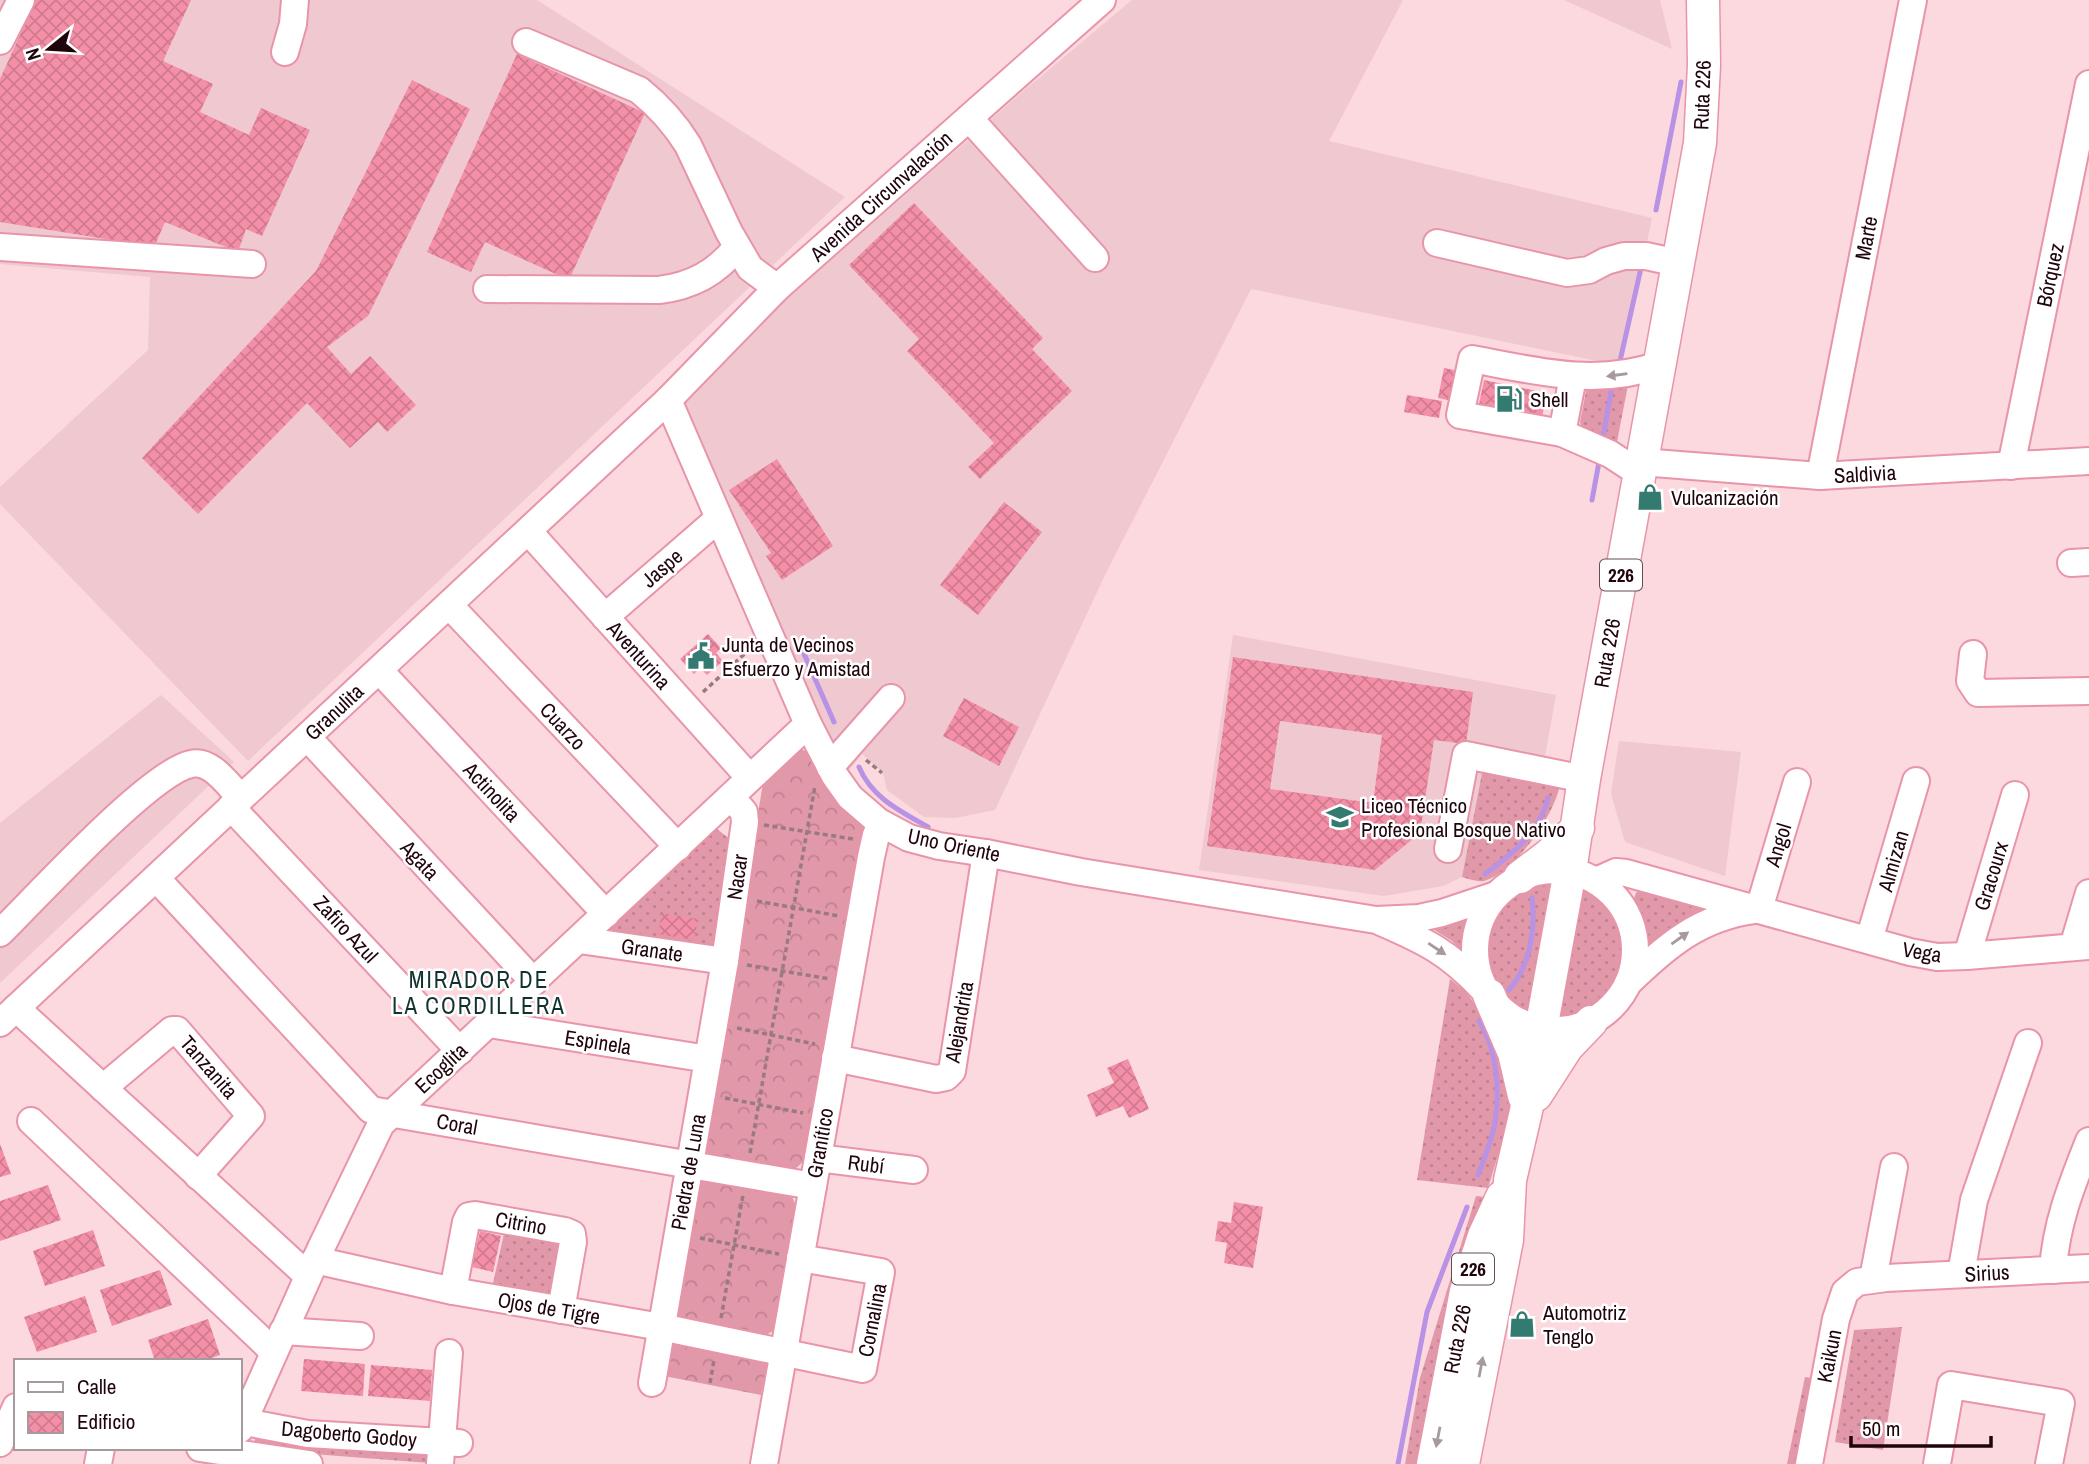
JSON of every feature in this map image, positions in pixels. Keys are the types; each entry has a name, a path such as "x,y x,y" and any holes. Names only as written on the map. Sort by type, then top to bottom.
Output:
{"main road":[{"name":"Ruta 226","path":"1463,1464 1507,1240 1510,1180 1541,1029 1586,876 1578,828 1584,779 1700,143 1704,65 1703,0"},
{"path":"1508,886 1549,855 1578,828"},
{"path":"1489,995 1514,1053 1526,1111"},
{"path":"1526,1111 1567,1047 1591,1022"},
{"name":"Ruta 226","path":"1433,1464 1466,1291 1484,1236 1510,1180"}],"street":[{"path":"0,41 21,0"},
{"path":"285,52 293,24 295,0"},
{"name":"Avenida Circunvalación","path":"668,400 777,288 1102,0"},
{"name":"Marte","path":"1820,476 1913,0"},
{"path":"526,42 639,90 654,102 688,145 737,247 750,268 777,288"},
{"name":"Bórquez","path":"2011,466 2089,85"},
{"path":"969,118 1095,258"},
{"path":"1437,243 1567,273 1589,270 1624,256 1646,256 1678,263"},
{"path":"0,247 252,264"},
{"path":"487,289 676,288 706,276 737,247"},
{"path":"1640,467 1562,433 1460,415 1472,359 1573,377 1634,373 1659,365"},
{"path":"1562,433 1573,377"},
{"name":"Uno Oriente","path":"668,400 808,724 822,777 850,797 870,829 927,844 1117,878 1376,919 1419,918 1508,886 1536,871 1553,869 1586,876"},
{"name":"Granulita","path":"8,1016 668,400"},
{"name":"Saldivia","path":"1640,467 1820,476 2089,461"},
{"name":"Jaspe","path":"605,617 718,519"},
{"name":"Aventurina","path":"528,531 750,778"},
{"name":"Cuarzo","path":"449,605 678,847"},
{"path":"1972,654 1970,681 1978,693 2089,691"},
{"name":"Actinolita","path":"379,670 606,914"},
{"path":"822,777 891,698"},
{"name":"Ecoglita","path":"242,1426 312,1268 373,1137 382,1124 808,724"},
{"name":"Agata","path":"307,737 534,982"},
{"path":"1448,849 1466,755 1584,779"},
{"name":"Zafiro Azul","path":"0,933 113,821 156,783 192,763 209,766 236,803 460,1051"},
{"name":"Almizan","path":"1869,940 1916,781"},
{"name":"Angol","path":"1759,909 1797,782"},
{"name":"Gracourx","path":"1967,956 2015,795"},
{"path":"731,797 744,812 745,822"},
{"name":"Nacar","path":"725,961 745,822"},
{"name":"Granítico","path":"764,1464 873,844 870,829"},
{"name":"Alejandrita","path":"836,1053 936,1079 946,1077 952,1070 986,853"},
{"name":"Vega","path":"1586,876 1626,873 1937,957 2081,947"},
{"path":"1541,1029 1566,1030 1591,1022 1606,1012 1619,998 1628,982 1634,960 1634,937 1627,915 1614,895 1586,876"},
{"name":"Coral","path":"156,877 369,1108 813,1186"},
{"path":"1489,995 1478,971 1475,944 1482,917 1508,886"},
{"path":"2081,947 2089,893"},
{"name":"Vega","path":"1628,982 1668,947 1702,924 1722,916 1759,909"},
{"name":"Uno Oriente","path":"1376,919 1426,941 1447,955 1503,1011 1521,1023 1541,1029"},
{"name":"Granate","path":"579,940 725,961"},
{"name":"Piedra de Luna","path":"652,1382 725,961"},
{"name":"Ojos de Tigre","path":"8,1016 103,1088 198,1176 312,1268 661,1327 783,1353"},
{"name":"Espinela","path":"489,1024 708,1059"},
{"name":"Tanzanita","path":"103,1088 172,1030 177,1030 251,1116 198,1176"},
{"path":"1961,1274 1974,1200 2028,1043"},
{"path":"31,1121 278,1342 360,1336"},
{"path":"2053,1270 2055,1242 2062,1211 2089,1141"},
{"name":"Rubí","path":"818,1158 914,1170"},
{"path":"1880,1278 1894,1167"},
{"name":"Citrino","path":"453,1292 466,1222 469,1216 475,1215 572,1234 573,1242 561,1310"},
{"name":"Cornalina","path":"783,1353 863,1369 881,1272 800,1258"},
{"name":"Sirius","path":"1880,1278 2089,1268"},
{"name":"Kaikun","path":"1809,1464 1836,1319 1845,1292 1857,1282 1880,1278"},
{"path":"447,1450 449,1353"},
{"path":"1937,1464 1951,1385 2061,1403 2049,1464"},
{"path":"0,1443 14,1413"},
{"name":"Dagoberto Godoy","path":"242,1440 308,1434 447,1450"},
{"name":"Dagoberto Godoy","path":"242,1442 309,1464"}],"path":[{"path":"686,707 751,648"},
{"path":"710,1383 807,832 822,777"},
{"path":"745,822 856,840 870,829"},
{"path":"734,896 859,919"},
{"path":"725,961 848,983"},
{"path":"714,1024 771,1035 836,1053"},
{"path":"702,1094 825,1117"},
{"path":"678,1233 800,1258"}],"shaded area":[{"path":"0,0 537,0 845,197 248,761 0,504 0,487 148,350 150,277 0,264"},
{"path":"1132,0 1403,0 1329,141 1652,218 1621,366 1251,289 1105,575 995,810 955,818 924,817 887,790 883,773 862,754 846,774 836,758 671,391 787,299 1020,94"},
{"path":"1564,0 1660,0 1672,49"},
{"name":"Liceo Técnico Profesional Bosque Nativo","path":"1233,635 1556,695 1544,762 1484,763 1462,877 1443,886 1384,896 1199,870"},
{"path":"161,695 234,762 0,983 0,823"},
{"path":"1619,741 1741,752 1725,876 1625,842 1611,794"}],"green space":[{"path":"1628,385 1616,447 1582,428 1580,422 1586,391"},
{"path":"798,748 810,753 847,810 864,828 804,1161 794,1170 708,1159 702,1152 763,783"},
{"path":"1484,763 1560,783 1543,825 1520,855 1496,876 1481,881 1462,877"},
{"path":"717,829 731,840 716,951 608,931 708,831"},
{"path":"1555,881 1529,1015 1508,1004 1493,985 1483,962 1483,937 1491,913 1509,894 1531,884"},
{"path":"1582,887 1603,899 1618,918 1627,946 1626,961 1615,989 1605,1000 1589,1012 1556,1020"},
{"path":"1642,887 1728,909 1642,960 1643,941 1633,901"},
{"path":"1476,916 1469,928 1465,954 1452,941 1433,929"},
{"path":"1450,979 1465,991 1492,1026 1513,1106 1488,1188 1417,1180"},
{"path":"704,1179 791,1194 796,1206 773,1331 764,1336 675,1323 699,1181"},
{"path":"1476,1196 1485,1197 1423,1464 1405,1464 1420,1378"},
{"path":"505,1229 563,1238 553,1298 492,1288"},
{"path":"1902,1327 1883,1450 1835,1442 1854,1330"},
{"path":"672,1341 764,1360 767,1365 761,1395 659,1375"},
{"path":"1805,1377 1819,1379 1805,1464 1787,1464"},
{"path":"259,1436 430,1452 429,1463 300,1453 255,1444 255,1439"}],"building":[{"path":"36,0 191,0 163,61 213,84 200,112 249,135 261,108 310,130 262,236 246,229 238,252 165,222 151,254 106,239 0,222 0,79"},
{"path":"517,54 645,113 569,280 485,242 471,272 427,252"},
{"path":"412,80 470,109 368,316 327,347 351,374 370,356 416,405 387,432 378,422 350,448 307,403 198,514 142,458 316,271"},
{"path":"914,203 1043,338 1032,349 1072,391 980,479 968,467 994,443 907,351 919,339 849,265"},
{"path":"1444,368 1458,371 1452,401 1438,398"},
{"path":"1484,380 1547,393 1542,417 1479,404"},
{"path":"1407,395 1442,401 1439,418 1404,412"},
{"path":"777,459 833,546 782,580 766,556 771,553 729,490"},
{"path":"1004,502 1042,532 978,615 940,585"},
{"name":"Junta de Vecinos Esfuerzo y Amistad","path":"708,634 721,648 716,653 723,661 707,675 700,668 694,674 680,659"},
{"path":"1233,657 1473,692 1466,744 1434,740 1420,833 1375,870 1207,846","holes":["1280,721 1382,735 1373,803 1270,789"]},
{"path":"964,698 1019,727 999,766 943,736"},
{"path":"662,913 698,919 694,940 658,934"},
{"path":"1128,1059 1149,1109 1129,1118 1123,1106 1096,1117 1087,1095 1114,1083 1107,1068"},
{"path":"0,1144 11,1174 0,1177"},
{"path":"48,1185 61,1220 0,1241 0,1201"},
{"path":"1234,1202 1263,1207 1253,1268 1224,1263 1227,1243 1215,1241 1218,1221 1231,1223"},
{"path":"93,1230 105,1266 45,1286 33,1251"},
{"path":"480,1231 501,1236 493,1272 472,1267"},
{"path":"160,1270 172,1305 112,1326 100,1290"},
{"path":"85,1296 97,1332 37,1352 24,1317"},
{"path":"208,1319 220,1355 209,1359 154,1359 148,1340"},
{"path":"304,1359 365,1364 363,1396 301,1391"},
{"path":"371,1365 432,1370 430,1401 368,1396"}],"waterway":[{"path":"1656,210 1681,82"},
{"path":"1620,361 1641,268"},
{"path":"1603,437 1611,392"},
{"path":"1592,500 1599,462"},
{"path":"801,647 834,722"},
{"path":"859,767 879,795 928,827"},
{"path":"1485,874 1532,832 1548,798"},
{"path":"1509,990 1527,959 1533,922 1532,898"},
{"path":"1478,1175 1494,1129 1497,1097 1496,1070 1490,1044 1479,1021"},
{"path":"1398,1464 1427,1312 1467,1207"}],"place":[{"name":"Shell","path":"1509,399"},
{"name":"Vulcanización","path":"1650,497"},
{"name":"Junta de Vecinos Esfuerzo y Amistad","path":"701,656"},
{"name":"Liceo Técnico Profesional Bosque Nativo","path":"1340,817"},
{"name":"Automotriz Tenglo","path":"1522,1324"}],"district":[{"name":"MIRADOR DE LA CORDILLERA","path":"479,992"}]}
